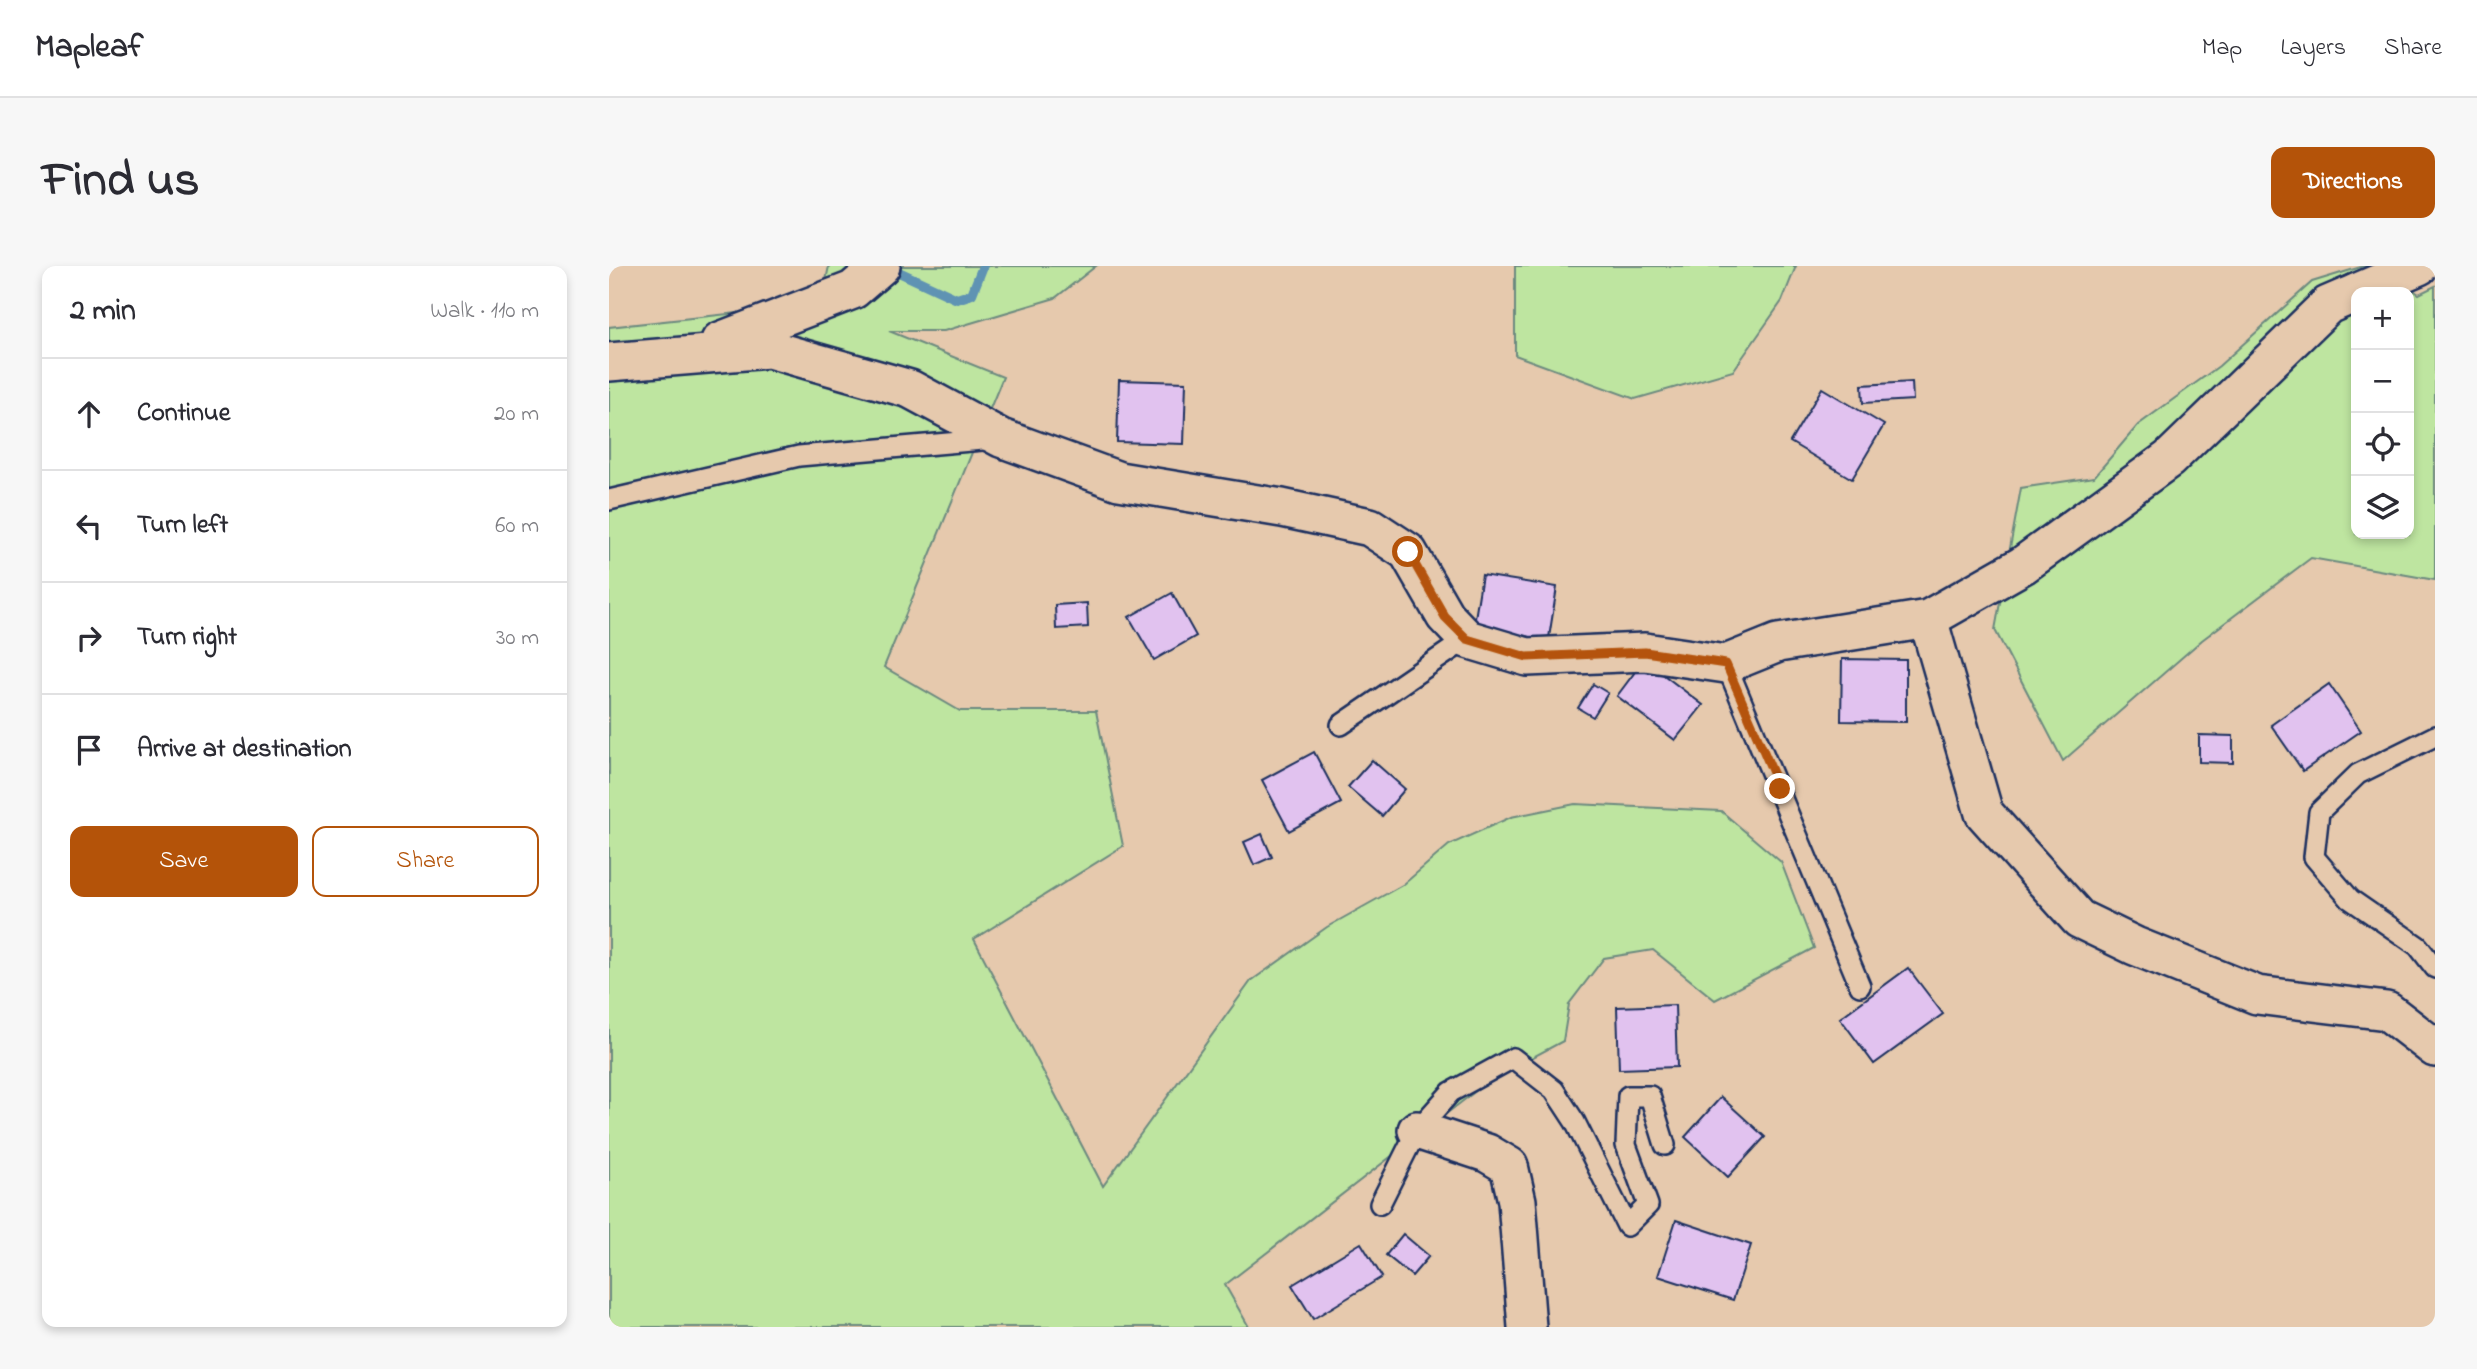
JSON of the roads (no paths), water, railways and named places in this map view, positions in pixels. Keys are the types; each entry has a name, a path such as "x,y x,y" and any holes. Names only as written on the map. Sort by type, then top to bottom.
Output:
{"street":[{"path":"687,354 853,290 881,266"},
{"path":"2371,287 2419,266"},
{"path":"609,362 769,348 910,390 1001,438 1119,481 1282,508 1370,527 1408,552 1445,617 1467,639 1527,657 1645,652 1726,664 1778,643 1928,619 2023,565 2169,459 2328,305 2351,295"},
{"path":"1928,619 1984,813 2079,919 2135,946 2257,995 2387,1011 2435,1048"},
{"path":"1417,1130 1487,1153 1509,1166 1517,1202 1527,1327"}],"lane":[{"path":"609,500 799,456 1001,438"},
{"path":"1341,724 1467,639"},
{"path":"1726,664 1860,986"},
{"path":"2435,736 2358,774 2319,812 2314,857 2350,899 2418,946 2435,968"},
{"path":"1380,1203 1417,1130 1451,1092 1513,1058 1554,1090 1575,1122 1627,1226 1648,1205 1626,1145 1628,1096 1650,1096 1665,1145"}],"waterway":[{"path":"888,267 957,299 972,294 983,266"}]}
